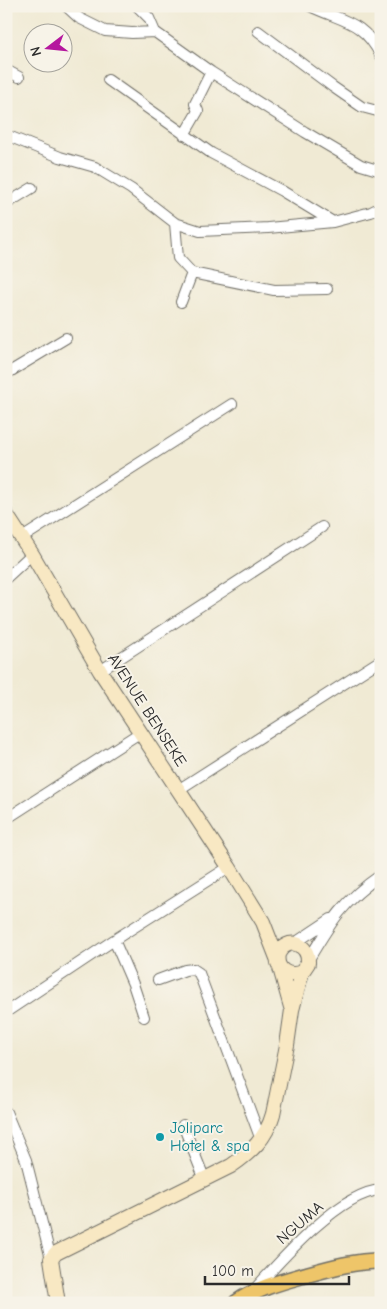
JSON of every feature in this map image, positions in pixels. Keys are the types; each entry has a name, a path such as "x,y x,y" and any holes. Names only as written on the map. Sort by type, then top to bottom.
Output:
{"main road":[{"path":"236,1303 250,1293 277,1283 337,1266 362,1261 381,1261"}],"street":[{"path":"66,6 79,18 105,31 156,32"},
{"path":"137,6 149,18 156,32 211,72 361,165 381,171"},
{"path":"310,6 349,22 365,32 381,56"},
{"path":"258,31 340,92 362,106 381,112"},
{"path":"6,70 19,77"},
{"path":"184,135 195,119 198,111 195,104 211,72"},
{"path":"108,80 211,153 282,191 333,222"},
{"path":"6,135 60,157 95,167 131,189 175,223 200,231 268,228 333,222 371,212 381,207"},
{"path":"6,204 32,188"},
{"path":"175,223 178,258 192,273 274,290 327,289"},
{"path":"181,302 192,273"},
{"path":"6,374 66,338"},
{"path":"22,538 232,404"},
{"name":"AVENUE BENSEKE","path":"6,514 32,554 100,671 263,922"},
{"path":"100,671 322,527"},
{"path":"6,578 32,554"},
{"path":"178,790 381,660"},
{"path":"6,819 141,732"},
{"path":"6,1012 229,867"},
{"path":"308,959 334,917 355,894 381,875"},
{"path":"302,972 292,975 284,972 279,963 280,950 334,917"},
{"path":"51,1259 63,1249 204,1180 242,1158 261,1140 272,1114 287,1046 292,1010 302,972 307,966 308,959 307,952 302,946 290,944 263,922"},
{"path":"263,922 279,963 292,1010"},
{"path":"114,940 133,984 144,1017"},
{"path":"158,980 185,970 194,969 199,974 261,1140"},
{"path":"6,1112 26,1160 51,1259 58,1303"},
{"path":"184,1125 204,1180"},
{"name":"NGUMA","path":"250,1293 300,1240 334,1212 355,1198 375,1190 381,1190"}],"place":[{"name":"Joliparc Hotel & spa","path":"160,1137"}]}
